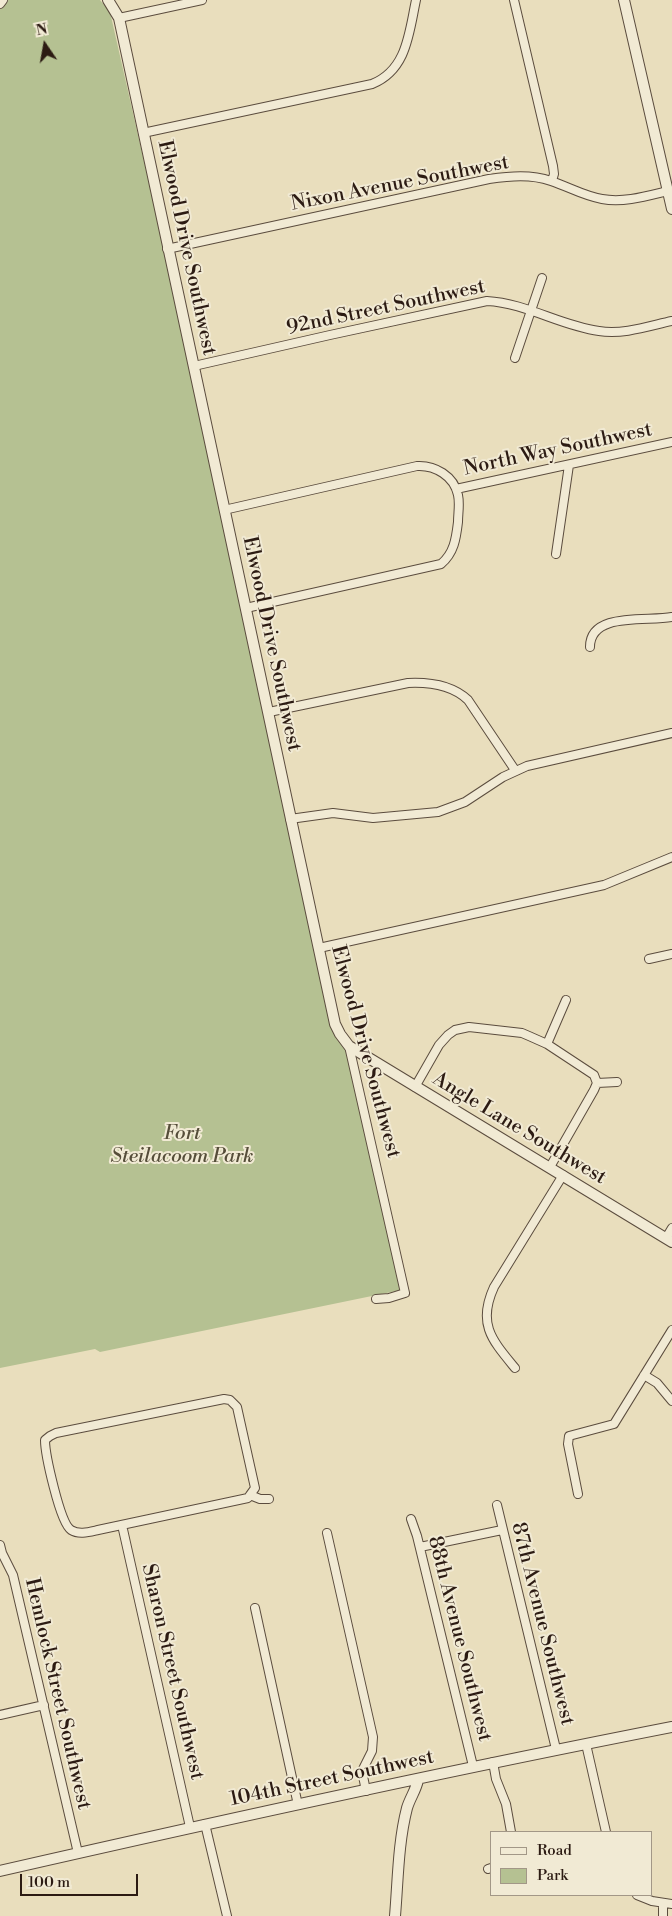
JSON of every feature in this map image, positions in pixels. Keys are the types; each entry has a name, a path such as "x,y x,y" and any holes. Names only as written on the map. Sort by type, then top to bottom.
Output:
{"street":[{"path":"0,4 3,0"},
{"name":"Elwood Drive Southwest","path":"108,0 119,18 167,249 194,366 335,1024 349,1046 405,1293 389,1298 376,1299"},
{"path":"119,18 202,0"},
{"path":"143,133 372,84 381,80 388,76 400,62 410,30 416,0"},
{"path":"514,0 553,166 554,174 552,181"},
{"path":"624,0 672,207"},
{"name":"Nixon Avenue Southwest","path":"167,249 489,179 524,176 552,181 576,192 603,199 635,198 668,191"},
{"path":"515,358 542,278"},
{"name":"92nd Street Southwest","path":"194,366 330,334 487,301 504,302 600,332 631,330 672,320"},
{"name":"North Way Southwest","path":"224,510 417,466 433,467 442,471 456,489 672,442"},
{"path":"556,554 569,465"},
{"path":"246,608 441,564 450,554 456,539 459,505 456,489"},
{"path":"590,647 590,641 594,632 608,625 631,619 672,617"},
{"path":"269,712 408,683 420,682 439,685 458,691 468,700 516,770"},
{"path":"290,819 333,813 388,818 438,812 465,802 516,770 672,733"},
{"path":"320,948 604,885 672,858"},
{"path":"649,959 672,954"},
{"path":"547,1044 566,1000"},
{"path":"415,1087 439,1045 448,1035 464,1027 522,1033 547,1044 594,1074 597,1083 550,1167"},
{"name":"Angle Lane Southwest","path":"349,1046 669,1240"},
{"path":"597,1083 616,1082"},
{"path":"515,1368 494,1342 488,1330 486,1317 488,1300 562,1175"},
{"path":"669,1240 672,1228"},
{"path":"578,1494 568,1438 571,1435 614,1424 672,1330"},
{"path":"644,1375 657,1384 672,1401"},
{"path":"224,1399 230,1400 237,1407 255,1488 250,1495 248,1498 84,1533 71,1530 67,1526 57,1503 45,1443 50,1436 224,1399"},
{"path":"250,1495 260,1499 269,1499"},
{"name":"87th Avenue Southwest","path":"497,1505 556,1749"},
{"name":"88th Avenue Southwest","path":"411,1519 420,1547 473,1766"},
{"name":"Sharon Street Southwest","path":"122,1525 190,1827"},
{"path":"420,1547 502,1530"},
{"path":"327,1533 373,1736 372,1751 362,1770 366,1791"},
{"name":"Hemlock Street Southwest","path":"0,1545 13,1575 78,1853"},
{"path":"255,1608 298,1804"},
{"path":"0,1715 44,1705"},
{"name":"104th Street Southwest","path":"0,1871 190,1827 418,1780 473,1766 672,1727"},
{"path":"586,1744 606,1831"},
{"path":"493,1762 496,1779 506,1804 511,1831"},
{"path":"395,1916 402,1842 408,1807 416,1790 418,1780"},
{"path":"205,1824 227,1916"},
{"path":"639,1896 644,1899 672,1904"},
{"path":"663,1903 663,1916"}],"green space":[{"name":"Fort Steilacoom Park","path":"0,0 100,0 110,12 401,1290 100,1352 95,1349 0,1368"}]}
